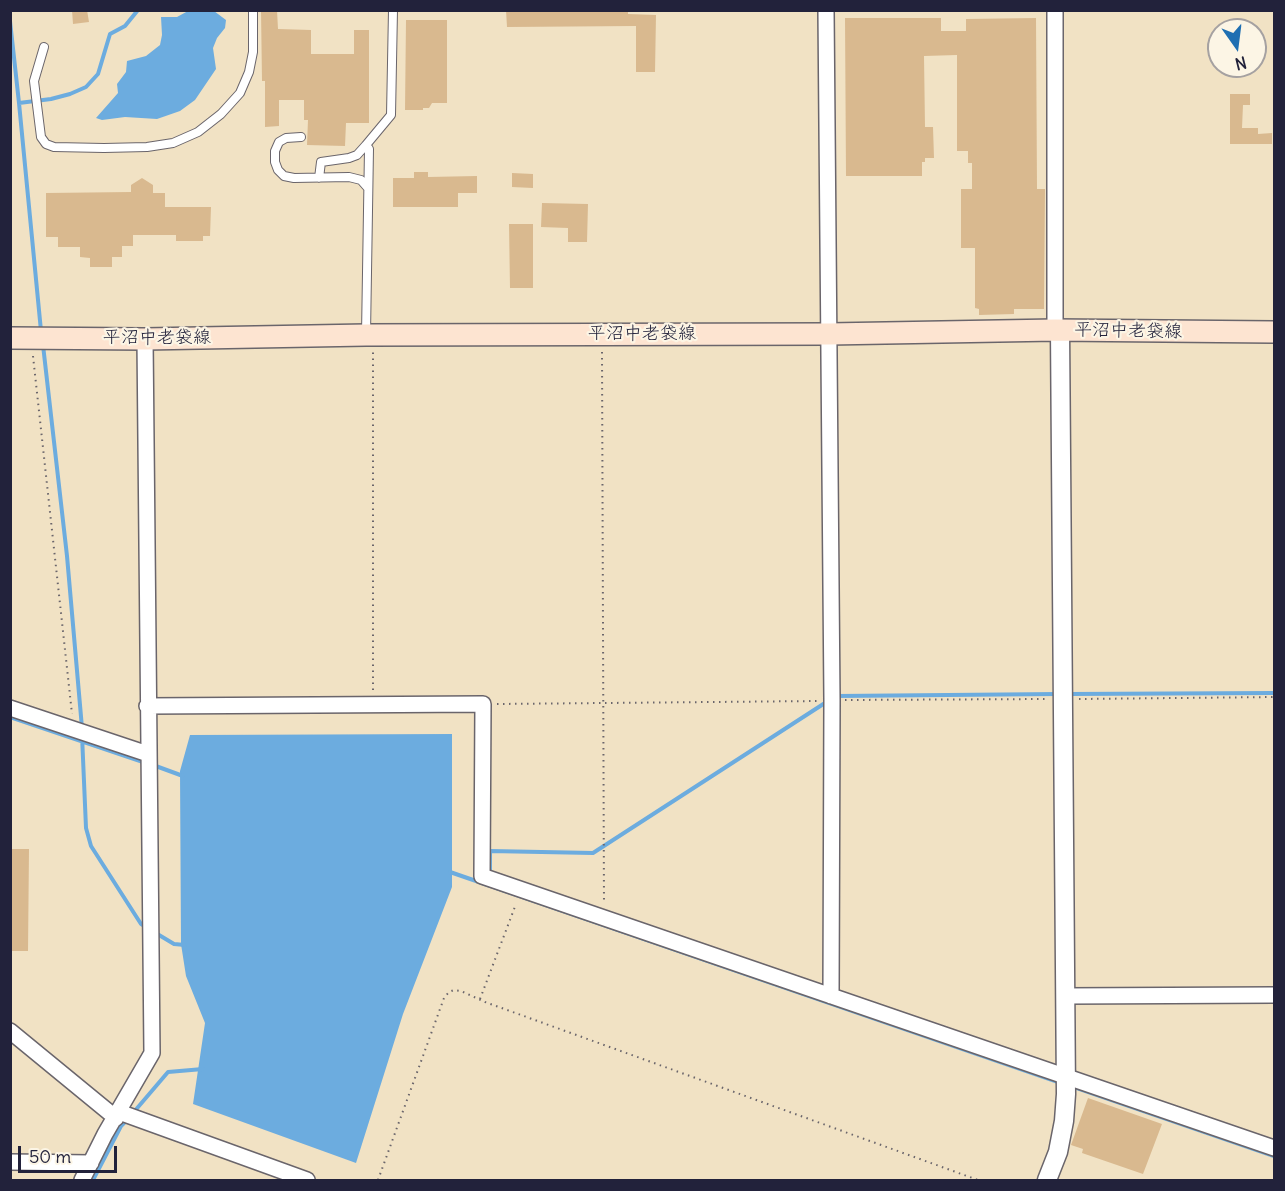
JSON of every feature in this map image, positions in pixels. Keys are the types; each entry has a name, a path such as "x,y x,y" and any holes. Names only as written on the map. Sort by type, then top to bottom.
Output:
{"main road":[{"name":"平沼中老袋線","path":"21,338 145,339 1058,330 1275,332"}],"street":[{"path":"826,10 832,700 831,996"},
{"path":"1047,1180 1058,1152 1064,1121 1066,1075 1055,10"},
{"path":"82,1180 152,1053 145,339"},
{"path":"147,706 483,704 482,876 1275,1148"},
{"path":"10,708 148,754"},
{"path":"1065,996 1275,995"},
{"path":"10,1031 118,1115 307,1180"},
{"path":"10,1162 91,1163"}],"lane":[{"path":"44,47 34,81 41,137 46,144 54,147 147,147 173,142 198,132 221,114 240,93 254,52 253,10"},
{"path":"319,177 321,162 326,159 349,158 357,155 391,115 393,10"},
{"path":"301,136 279,142 274,157 278,170 284,176 294,178 349,177 361,180 368,188"},
{"path":"366,145 369,149 370,335"}],"path":[{"path":"602,334 604,918"},
{"path":"370,335 373,705"},
{"path":"21,338 73,729"},
{"path":"483,704 832,700"},
{"path":"480,999 521,890"},
{"path":"378,1180 444,998 454,990 978,1180"}],"water":[{"path":"188,11 214,11 226,20 225,28 213,48 216,69 195,100 180,111 157,119 125,117 102,120 96,118 118,93 117,84 126,72 127,61 146,56 160,45 161,17 177,17"},
{"path":"452,734 452,887 403,1014 356,1163 193,1104 205,1023 186,976 181,944 180,771 190,735"}],"building":[{"path":"72,10 87,10 89,22 73,24"},
{"path":"261,10 277,10 278,29 311,30 311,54 354,54 354,30 369,30 369,123 346,123 345,146 307,145 308,120 304,120 304,100 279,100 279,126 265,127"},
{"path":"506,10 628,10 628,14 656,15 655,72 636,72 636,26 507,27"},
{"path":"845,18 941,18 941,31 966,31 966,19 1036,18 1037,189 1045,189 1044,309 1014,309 1014,314 979,315 979,309 975,308 975,248 961,248 961,189 972,189 972,163 968,163 968,151 957,151 957,55 924,56 925,127 933,127 934,158 925,158 925,162 922,162 922,176 846,176"},
{"path":"406,20 447,20 447,103 432,103 429,108 423,108 423,110 405,110"},
{"path":"1230,94 1250,94 1250,105 1243,105 1242,128 1258,128 1258,134 1272,133 1272,144 1230,144"},
{"path":"414,172 428,172 428,177 477,176 477,193 458,193 458,207 393,207 393,178 414,178"},
{"path":"512,173 533,174 533,188 512,187"},
{"path":"142,178 153,185 153,193 165,193 165,207 211,207 210,236 203,236 203,241 176,241 176,235 133,235 133,246 122,246 122,257 112,257 112,267 90,267 90,258 80,257 80,247 58,247 58,237 46,237 46,193 131,192 131,185"},
{"path":"542,203 588,204 587,242 568,242 568,228 541,227"},
{"path":"509,224 533,224 533,288 510,288"},
{"path":"10,849 29,849 28,951 10,951"},
{"path":"1088,1098 1162,1124 1143,1174 1082,1153 1083,1149 1071,1145"}],"waterway":[{"path":"41,331 19,103 51,99 86,87 98,74 110,34 125,26 138,10"},
{"path":"10,21 19,103"},
{"path":"43,345 67,556 82,728"},
{"path":"1068,694 1274,693"},
{"path":"837,696 1058,694"},
{"path":"490,874 490,851 593,853 828,701"},
{"path":"10,717 146,763"},
{"path":"82,735 86,828 91,846 141,924 148,928"},
{"path":"153,765 183,776"},
{"path":"450,872 1061,1083"},
{"path":"154,932 174,944 185,945"},
{"path":"133,1113 168,1072 203,1069"},
{"path":"1071,1086 1274,1156"},
{"path":"93,1180 121,1126 128,1119"}]}
